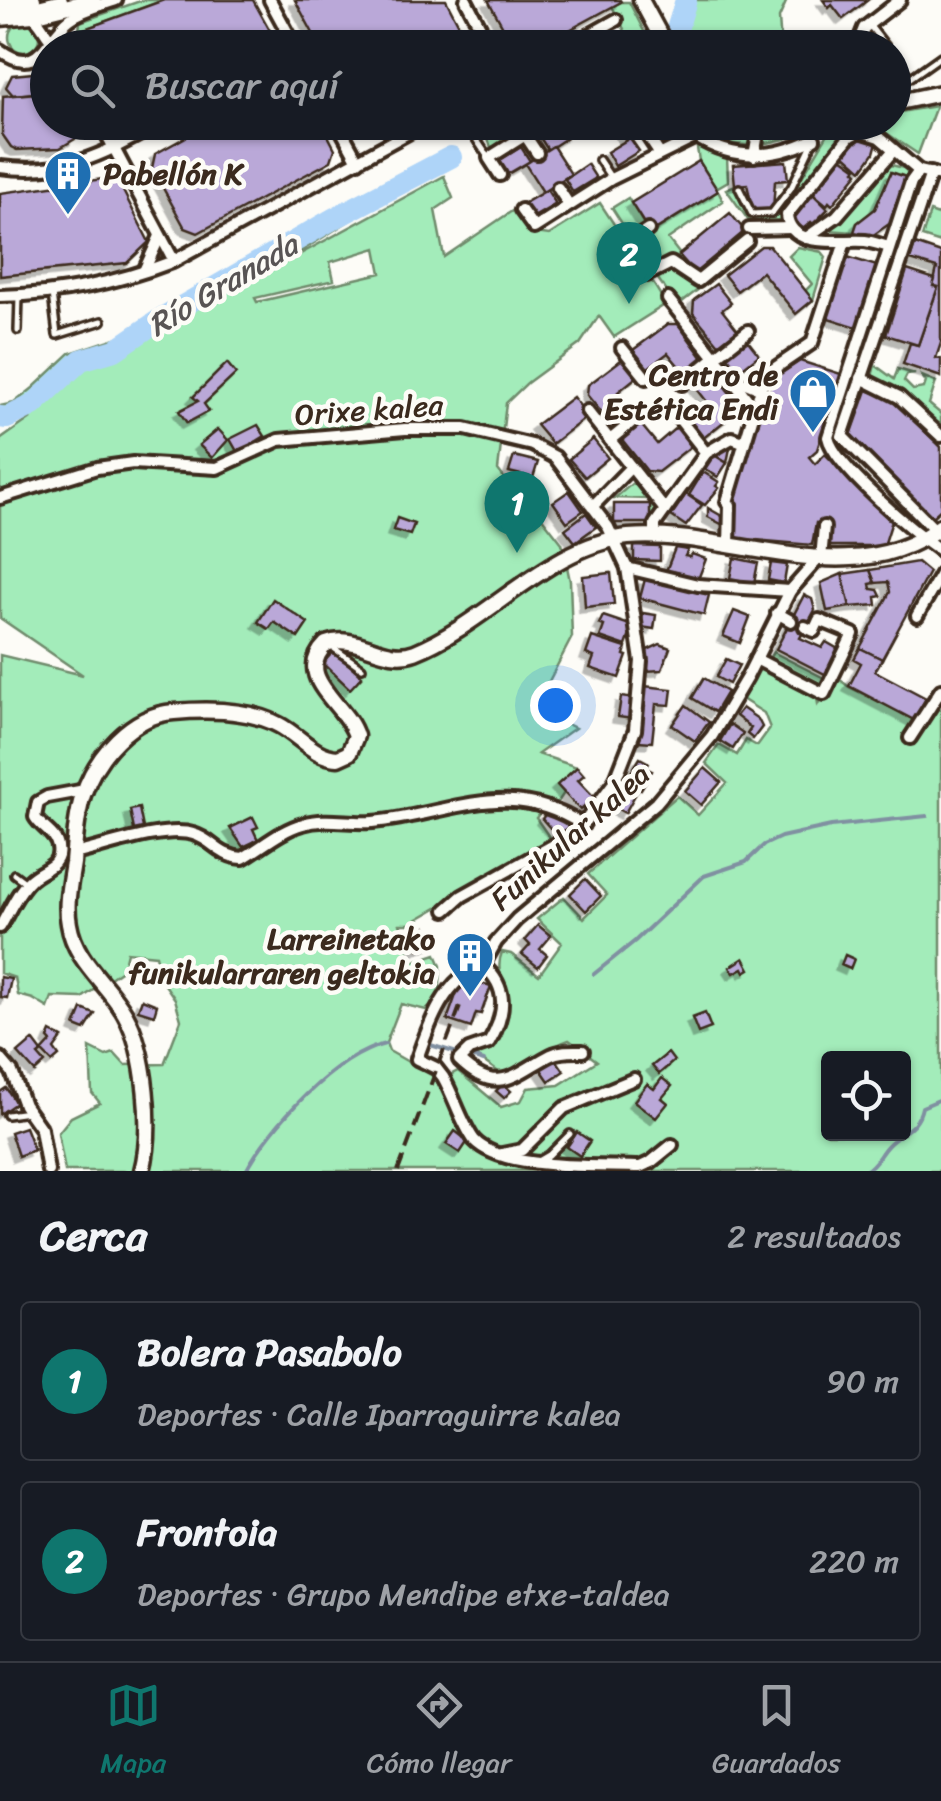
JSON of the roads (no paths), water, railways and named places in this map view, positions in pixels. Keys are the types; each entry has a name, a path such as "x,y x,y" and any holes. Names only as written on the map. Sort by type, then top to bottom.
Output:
{"street":[{"path":"12,12 62,0"},
{"path":"12,12 93,0"},
{"path":"65,30 70,18 116,0"},
{"path":"270,0 286,30"},
{"path":"466,0 482,30"},
{"path":"641,0 657,30"},
{"path":"862,30 900,0"},
{"path":"12,12 38,18 47,30"},
{"path":"598,30 616,20"},
{"path":"0,50 14,59 30,59"},
{"path":"911,99 941,93"},
{"path":"110,140 174,261"},
{"path":"0,167 28,170 70,166 90,161 129,140"},
{"path":"347,140 358,161"},
{"path":"0,296 52,294 142,274 174,261 396,140"},
{"path":"500,175 489,158 517,140"},
{"path":"528,140 537,153"},
{"path":"651,140 658,153"},
{"path":"522,210 534,228 611,179 689,140"},
{"path":"702,140 730,154 754,156 788,150 812,140"},
{"path":"754,156 757,140"},
{"path":"847,140 787,215 791,228 806,238 867,241 889,248"},
{"path":"881,140 930,173"},
{"path":"806,238 837,216 894,151"},
{"path":"930,173 911,182 828,437 830,449 935,533"},
{"path":"930,173 842,436 935,533 941,550"},
{"path":"558,188 569,206"},
{"path":"646,275 671,263 698,281 748,235 791,228"},
{"path":"626,244 648,230"},
{"path":"142,274 160,236"},
{"path":"730,546 730,505 726,502 765,374 812,343 845,242"},
{"path":"668,299 754,408"},
{"path":"682,384 748,331"},
{"path":"622,348 646,378"},
{"path":"730,377 760,389"},
{"path":"861,378 900,397 941,436"},
{"path":"587,411 665,510"},
{"path":"610,440 643,413"},
{"path":"677,416 706,453"},
{"name":"Orixe kalea","path":"0,498 97,468 133,463 218,468 279,440 405,429 453,429 503,437 555,457 614,538 627,568 640,661 635,730 615,781 577,832 462,896 446,910"},
{"path":"655,537 654,524 706,453 732,438 743,442"},
{"path":"592,507 631,467"},
{"path":"820,558 824,527"},
{"path":"142,1171 148,1134 140,1061 125,1014 84,962 72,938 68,915 85,790 104,756 128,731 148,718 172,712 239,713 265,718 325,757 344,756 356,742 355,730 320,686 315,662 321,648 334,641 393,656 408,654 450,633 558,563 614,538 655,537 820,558 870,556 935,533"},
{"name":"Funikular kalea","path":"496,1156 471,1136 436,1068 417,1059 432,1016 468,970 483,965 496,942 518,919 656,803 712,736 790,591 820,558"},
{"path":"627,568 698,585 790,591"},
{"path":"916,616 941,574"},
{"path":"777,613 790,621"},
{"path":"756,659 824,694 852,634 819,620 814,631 805,628"},
{"path":"910,738 941,690"},
{"path":"0,927 26,883 50,868 59,851 54,836 37,822 38,802 47,796 85,790"},
{"path":"74,854 115,842 176,833 192,834 220,854 243,858 298,825 374,822 494,799 550,810 582,825"},
{"path":"483,965 500,985 503,1013 489,1043 469,1050 459,1060 485,1078 509,1079 556,1052 583,1052"},
{"path":"0,1058 12,1072 29,1112 41,1128 48,1171"},
{"path":"496,1156 522,1150 564,1108 588,1095 634,1080"},
{"path":"496,1156 554,1169 640,1166 672,1145"}],"lane":[{"path":"868,23 873,30"},
{"path":"911,77 941,56"},
{"path":"477,140 489,158"},
{"path":"739,188 750,213 772,213 792,188 814,140"},
{"path":"599,160 611,179"},
{"path":"52,294 57,334 102,321"},
{"path":"18,332 19,296"},
{"path":"334,641 335,649 362,668"},
{"path":"14,874 26,883"},
{"path":"7,1116 29,1112"},
{"path":"534,1163 550,1155 570,1134"},
{"path":"36,1145 47,1152"}],"waterway":[{"name":"Río Granada","path":"677,30 686,0"},
{"name":"Río Granada","path":"0,417 7,418 33,405 81,360 115,350 162,318 333,219 451,157"},
{"path":"594,974 704,876 746,862 764,845 781,837 831,826 927,816"},
{"path":"246,1171 271,1134 306,1095 346,1063 385,1044"},
{"path":"427,1044 484,1061"},
{"path":"865,1171 913,1125 922,1107 941,1099"}],"railway":[{"path":"398,1171 461,1004"}],"place":[{"name":"Pabellón K","path":"68,216"},
{"name":"Frontoia","path":"629,304"},
{"name":"Centro de Estética Endi","path":"813,434"},
{"name":"Bolera Pasabolo","path":"517,553"},
{"name":"Larreinetako funikularraren geltokia","path":"470,998"}]}
